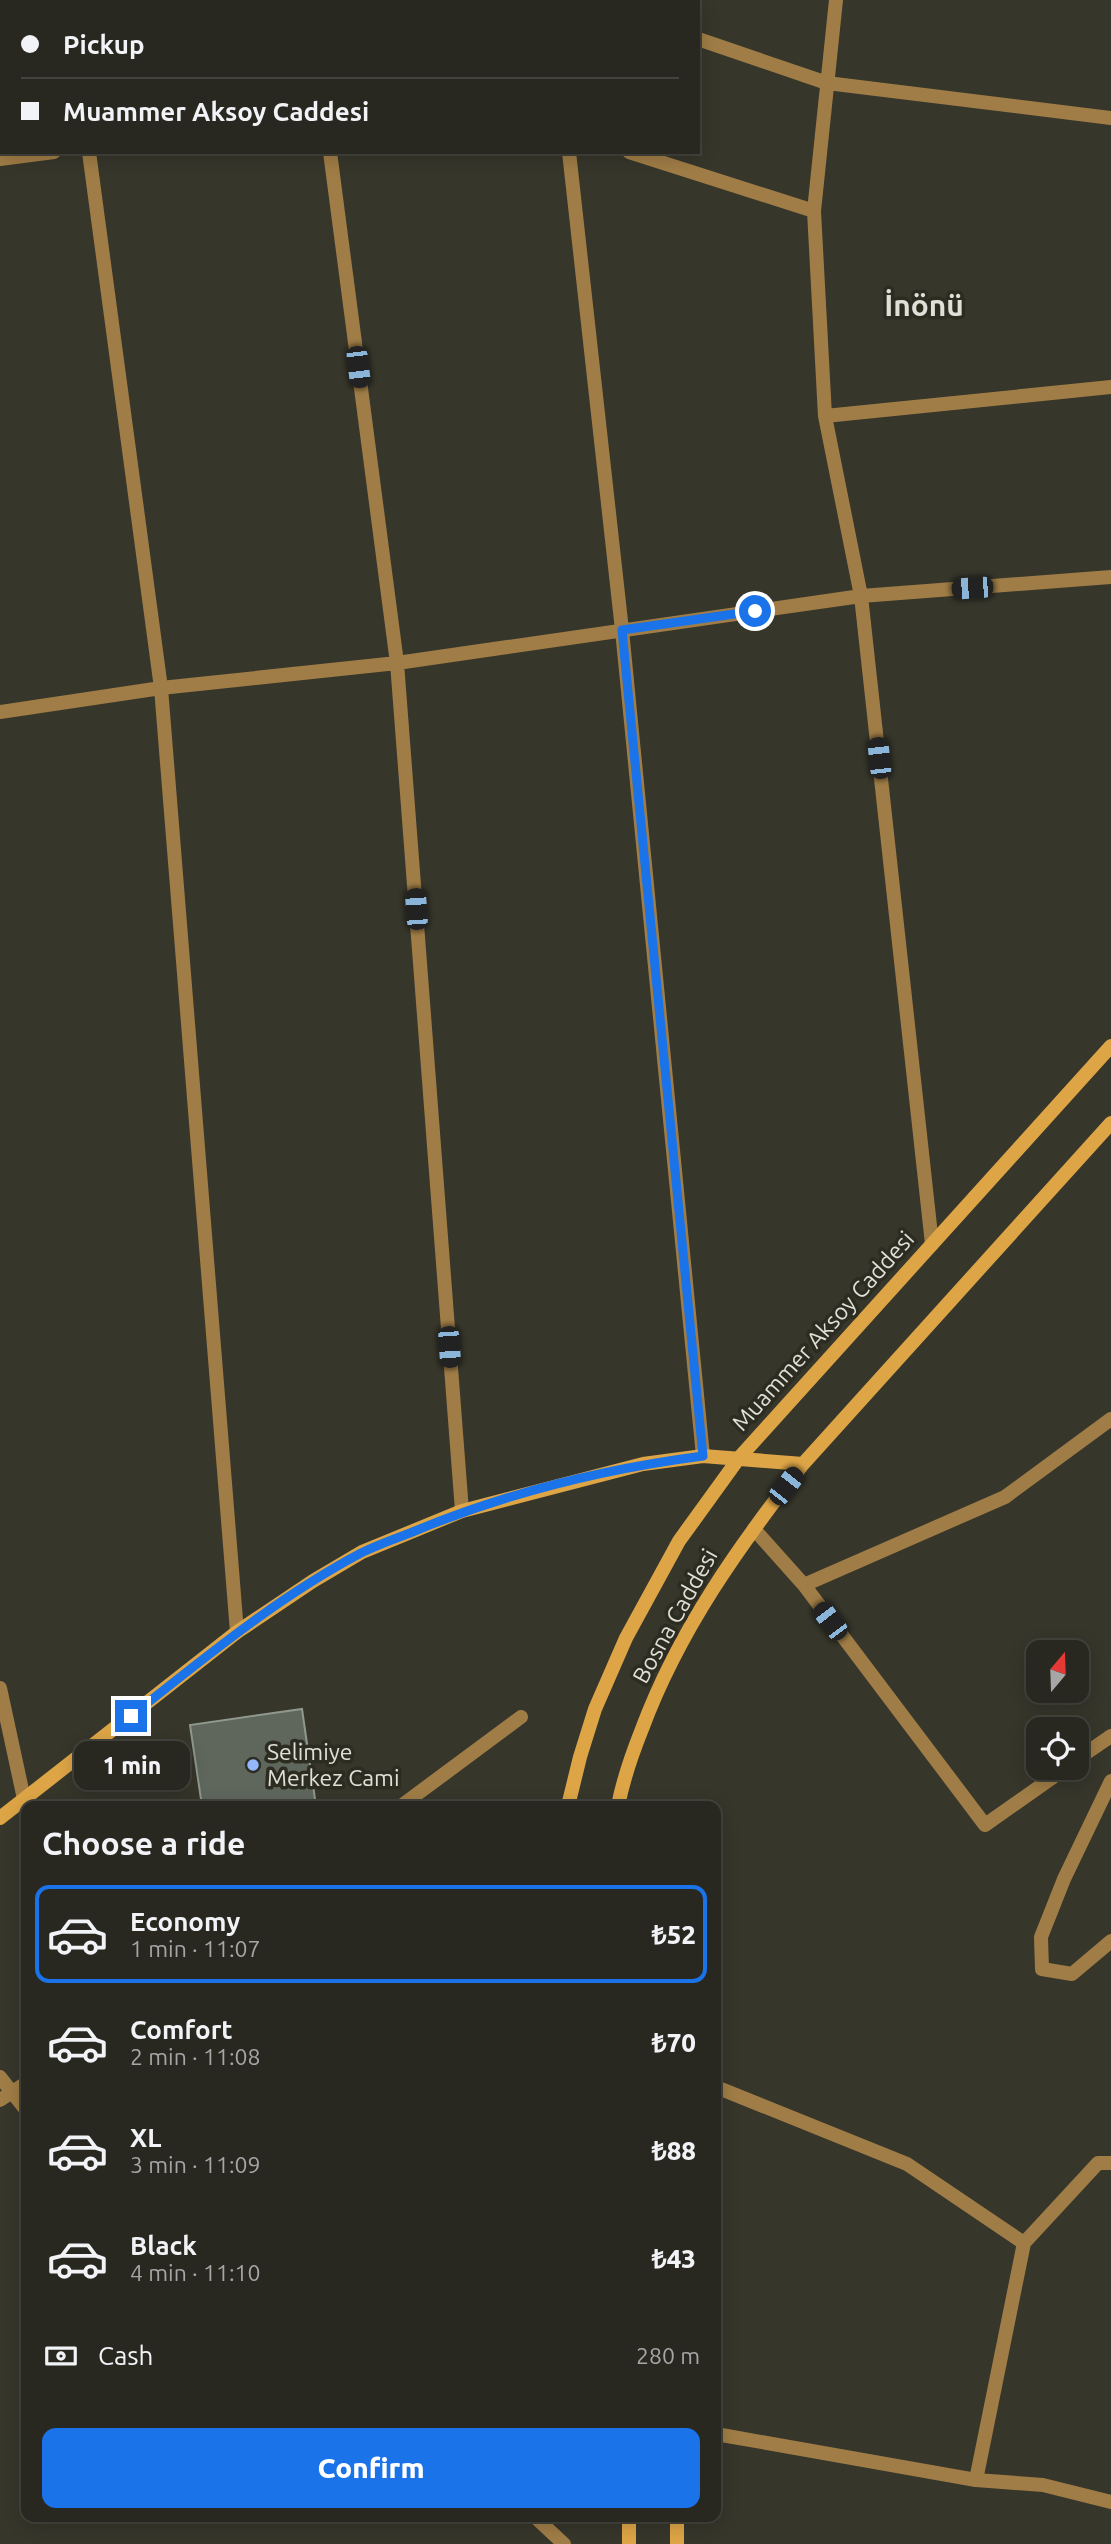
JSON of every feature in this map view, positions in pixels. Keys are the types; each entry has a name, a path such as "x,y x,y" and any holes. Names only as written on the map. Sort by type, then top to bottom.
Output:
{"main road":[{"name":"Muammer Aksoy Caddesi","path":"21,1801 237,1632 362,1552 462,1511 643,1464 703,1456 740,1458 1111,1046"},
{"name":"Bosna Caddesi","path":"619,1801 631,1758 668,1666 718,1580 754,1529 803,1464 1111,1123"},
{"name":"Bosna Caddesi","path":"569,1801 595,1709 626,1638 679,1541 740,1458"},
{"path":"740,1458 803,1464"},
{"name":"Muammer Aksoy Caddesi","path":"0,1818 21,1801"},
{"path":"629,2522 629,2544"},
{"path":"677,2522 677,2544"}],"street":[{"path":"836,0 814,211 825,416 861,596 932,1244"},
{"path":"700,40 827,83 1111,118"},
{"path":"0,159 39,154"},
{"path":"89,154 161,688 237,1632"},
{"path":"330,154 397,663 462,1511"},
{"path":"569,154 622,630 703,1456"},
{"path":"635,154 814,211"},
{"path":"825,416 1111,387"},
{"path":"0,712 161,688 397,663 861,596 1111,577"},
{"path":"804,1585 1004,1497 1111,1419"},
{"path":"754,1529 804,1585 985,1825 1049,1780"},
{"path":"0,1688 24,1799"},
{"path":"408,1801 521,1717"},
{"path":"1089,1751 1111,1736"},
{"path":"1111,1781 1064,1879 1041,1937 1042,1969 1072,1974 1111,1941"},
{"path":"0,2077 6,2097 21,2107"},
{"path":"6,2097 21,2086"},
{"path":"721,2089 907,2164 1024,2243"},
{"path":"976,2480 1024,2243 1098,2163 1111,2163"},
{"path":"721,2435 976,2480 1043,2485 1111,2502"},
{"path":"540,2522 564,2544"}],"building":[{"name":"Selimiye Merkez Cami","path":"302,1709 315,1801 201,1801 190,1725"}],"place":[{"name":"Selimiye Merkez Cami","path":"253,1765"}],"district":[{"name":"İnönü","path":"924,306"}],"route":[{"path":"131,1716 237,1632 362,1552 462,1511 643,1464 703,1456 622,630 755,611"}]}
